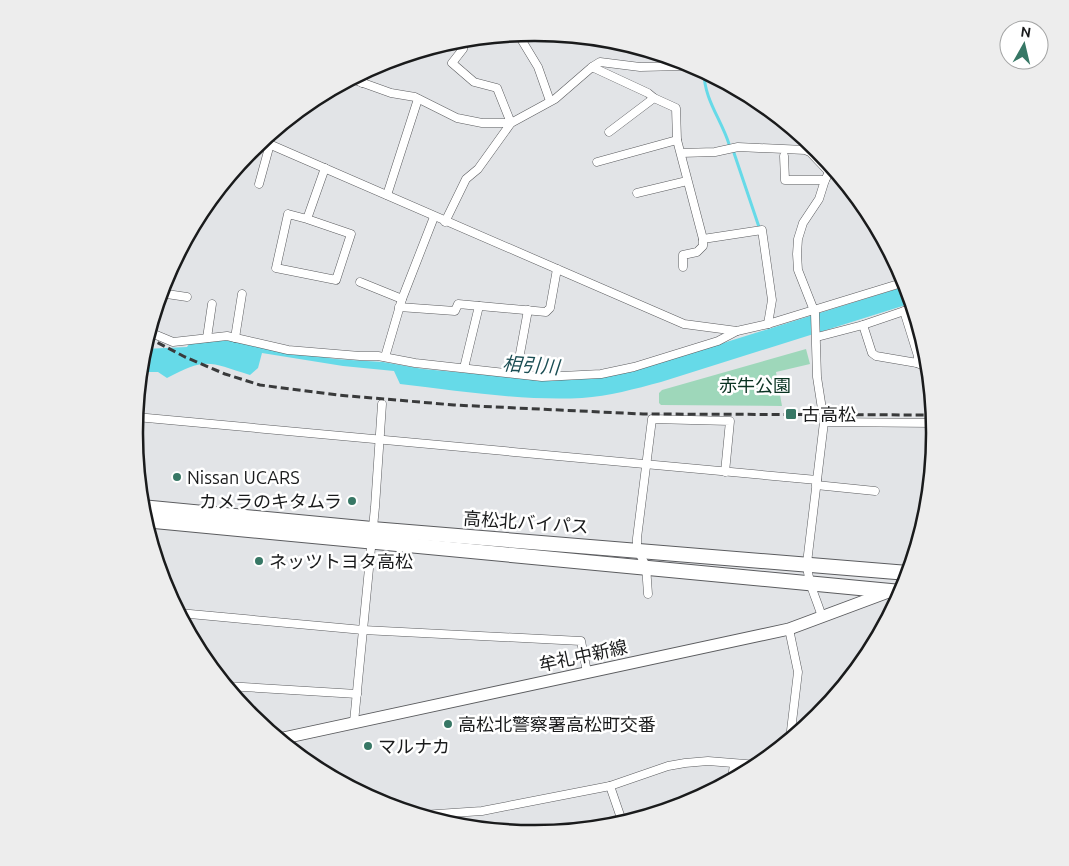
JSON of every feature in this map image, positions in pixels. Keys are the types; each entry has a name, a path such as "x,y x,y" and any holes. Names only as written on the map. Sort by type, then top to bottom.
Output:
{"highway":[{"name":"高松北バイパス","path":"150,507 372,535 892,592"},
{"name":"高松北バイパス","path":"153,521 372,535 637,549 900,572"}],"main road":[{"name":"牟礼中新線","path":"287,737 789,629 891,594"}],"street":[{"path":"523,41 538,67 550,101"},
{"path":"463,48 452,63 474,82 497,88 511,123"},
{"path":"445,222 466,179 478,170 511,123 550,101 577,82 592,67 600,62 640,67 671,66"},
{"path":"592,67 648,92 654,98 676,108 677,140 703,239 703,246 697,252 683,255 683,267"},
{"path":"362,83 391,93 418,98 457,118 482,123 511,123"},
{"path":"387,196 418,98"},
{"path":"609,132 654,98"},
{"path":"596,162 677,140"},
{"path":"269,144 684,324 737,331"},
{"path":"681,154 715,152 738,147 805,150"},
{"path":"259,184 265,148"},
{"path":"784,156 785,180 824,180"},
{"path":"307,220 325,168"},
{"path":"822,617 815,595 808,582 807,563 824,422 817,377 817,335 814,311 798,270 797,246 803,223 819,199 828,173"},
{"path":"637,193 687,182"},
{"path":"288,214 307,220 351,234 336,280 276,268 288,214"},
{"path":"385,358 401,303 434,217"},
{"path":"703,239 762,230 772,300 768,324"},
{"path":"360,282 401,303 455,311 458,304 546,312 550,308 557,269"},
{"path":"155,335 173,342 218,336 288,350 385,358 542,377 601,374 634,367 718,341 737,331 814,311 897,285"},
{"path":"169,294 187,297"},
{"path":"235,338 242,294"},
{"path":"207,338 212,304"},
{"path":"464,368 479,306"},
{"path":"519,359 528,310"},
{"path":"817,335 864,325 904,312 917,359"},
{"path":"864,325 872,353 876,356 917,359 920,361"},
{"path":"354,722 372,535 382,404"},
{"path":"144,418 647,464 816,482 875,491"},
{"path":"648,594 646,566 637,549 640,504 652,419 730,421 725,472"},
{"path":"824,422 926,423"},
{"path":"187,614 363,630 581,641 587,672"},
{"path":"789,629 798,672 791,729"},
{"path":"237,687 357,694"},
{"path":"444,814 482,811 610,786 685,763 708,761 743,764"},
{"path":"733,770 734,764"},
{"path":"610,786 620,815"}],"green space":[{"name":"赤牛公園","path":"806,349 810,364 776,372 782,406 661,405 659,403 659,393 662,390"}],"water":[{"path":"898,288 904,305 661,382 622,392 582,398 514,397 400,384 394,371 343,366 262,353 258,368 250,375 208,364 191,367 167,378 158,372 148,372 152,349 187,347 189,344 219,339 335,359 383,362 423,369 542,380 586,379 637,370"}],"waterway":[{"path":"705,81 710,100 729,144"},
{"path":"733,150 759,227"}],"railway":[{"path":"154,341 185,357 225,374 260,385 338,395 454,405 643,414 925,415"}],"place":[{"name":"古高松","path":"791,414"},
{"name":"Nissan UCARS","path":"177,477"},
{"name":"カメラのキタムラ","path":"352,501"},
{"name":"ネッツトヨタ高松","path":"259,561"},
{"name":"高松北警察署高松町交番","path":"448,724"},
{"name":"マルナカ","path":"368,746"}],"water label":[{"name":"相引川","path":"531,365"}]}
